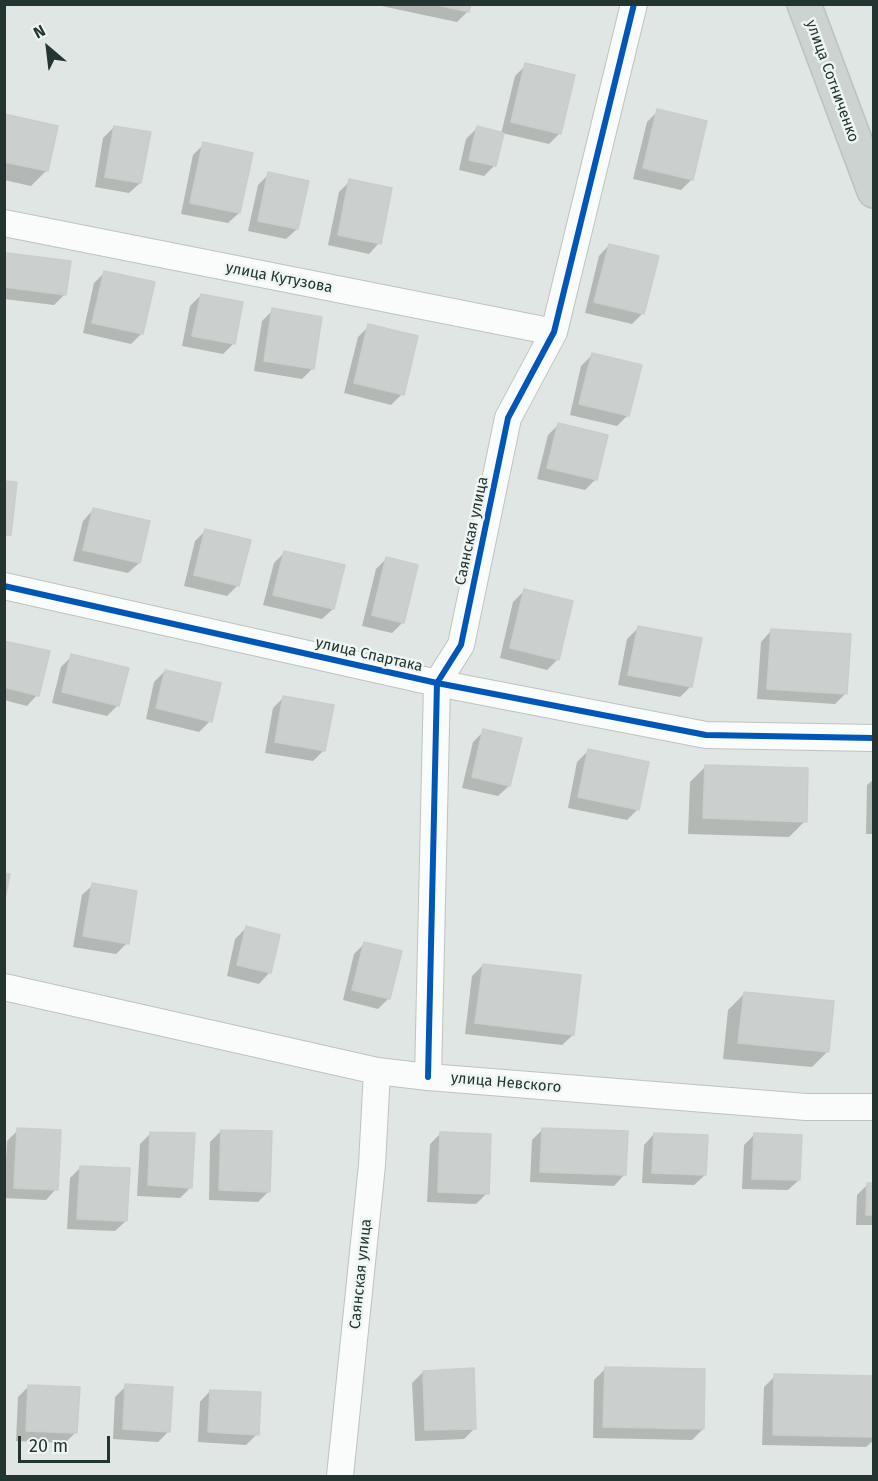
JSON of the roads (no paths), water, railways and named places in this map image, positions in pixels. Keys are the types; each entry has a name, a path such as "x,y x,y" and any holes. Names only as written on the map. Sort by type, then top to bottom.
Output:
{"main road":[{"name":"улица Сотниченко","path":"804,4 873,191"}],"street":[{"name":"Саянская улица","path":"437,682 461,645 508,418 554,332 634,4"},
{"name":"улица Кутузова","path":"4,223 554,332"},
{"name":"улица Спартака","path":"4,586 437,682 706,735 873,738"},
{"path":"428,1077 437,682"},
{"name":"улица Невского","path":"4,987 377,1071 806,1107 873,1107"},
{"name":"Саянская улица","path":"340,1476 372,1165 377,1071"}]}
